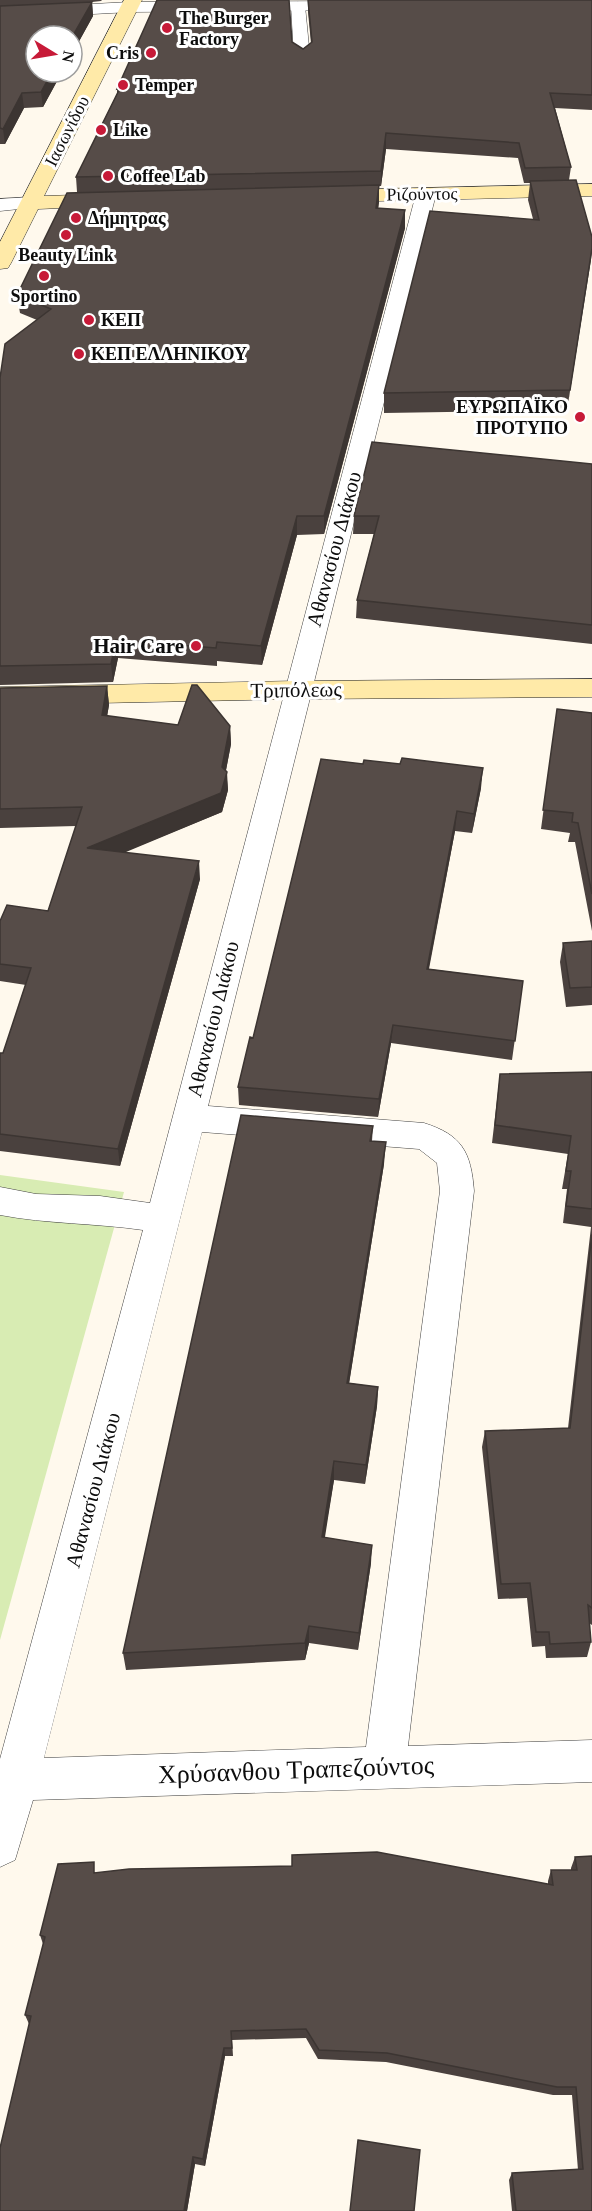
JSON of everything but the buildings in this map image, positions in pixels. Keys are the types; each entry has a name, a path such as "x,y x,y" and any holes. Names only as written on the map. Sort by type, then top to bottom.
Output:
{"street":[{"path":"0,14 132,4 369,5"},
{"name":"Ιασωνίδου","path":"0,263 132,4"},
{"name":"Ριζούντος","path":"319,196 592,190"},
{"name":"Αθανασίου Διάκου","path":"0,1845 8,1779 162,1220 426,194"},
{"path":"0,204 131,200"},
{"name":"Τριπόλεως","path":"0,696 297,690 592,688"},
{"path":"188,1118 424,1136 442,1144 455,1159 457,1191 384,1767"},
{"path":"0,1201 36,1208 100,1210 162,1220"},
{"name":"Χρύσανθου Τραπεζούντος","path":"8,1779 592,1761"}],"lane":[{"path":"298,6 302,57"}],"green space":[{"path":"0,1175 124,1192 0,1640"}],"place":[{"name":"The Burger Factory","path":"167,28"},
{"name":"Cris","path":"151,53"},
{"name":"Temper","path":"123,85"},
{"name":"Like","path":"101,130"},
{"name":"Coffee Lab","path":"108,176"},
{"name":"Δήμητρας","path":"76,218"},
{"name":"Beauty Link","path":"66,235"},
{"name":"Sportino","path":"44,276"},
{"name":"ΚΕΠ","path":"89,320"},
{"name":"ΚΕΠ ΕΛΛΗΝΙΚΟΥ","path":"79,354"},
{"name":"ΕΥΡΩΠΑΪΚΟ ΠΡΟΤΥΠΟ","path":"580,417"},
{"name":"Hair Care","path":"196,646"}]}
